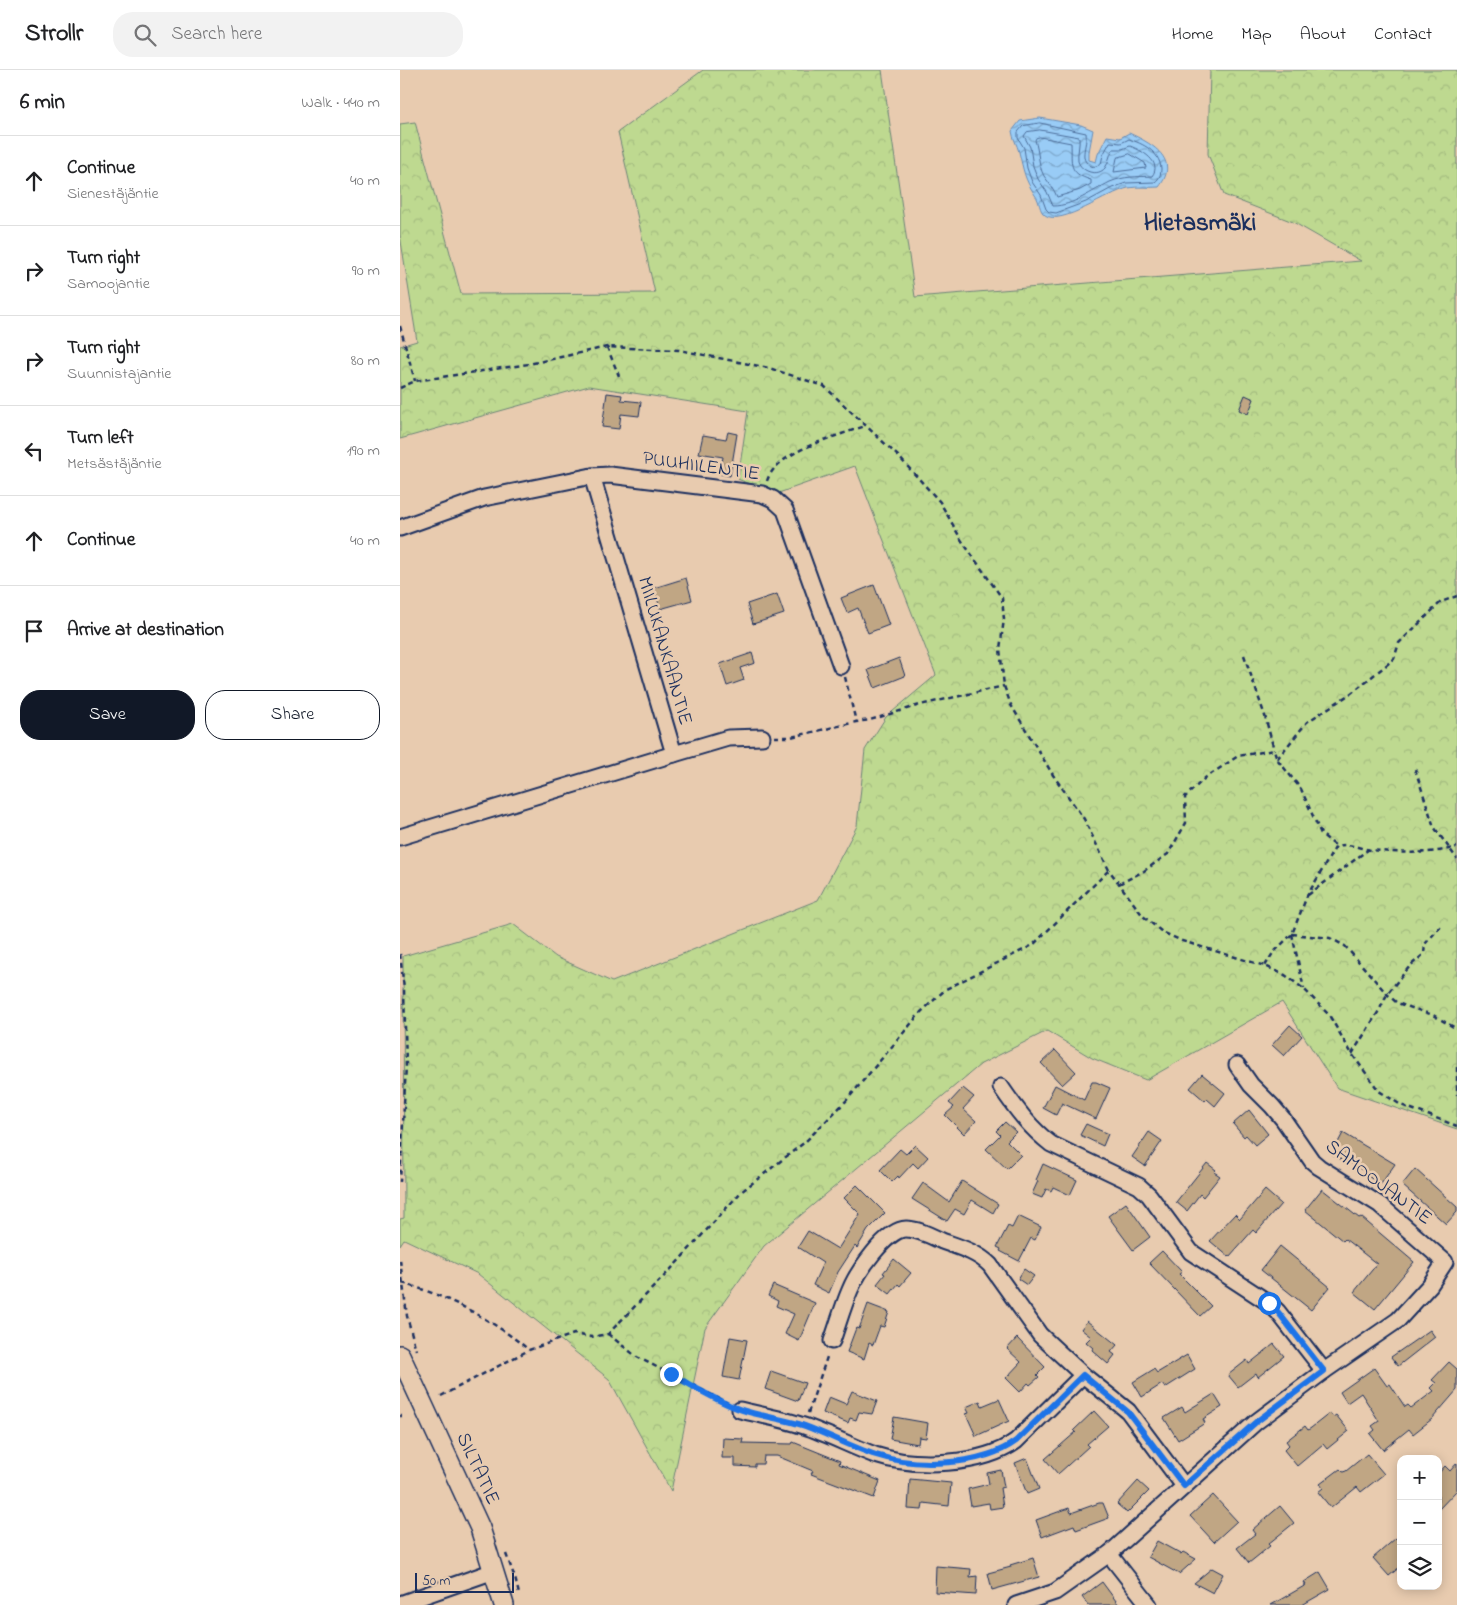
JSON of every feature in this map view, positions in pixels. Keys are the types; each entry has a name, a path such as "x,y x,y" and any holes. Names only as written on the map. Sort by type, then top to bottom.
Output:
{"street":[{"name":"PUUHIILENTIE","path":"592,476 610,475 762,494 772,499 785,510 841,666"},
{"path":"400,528 484,498 592,476"},
{"name":"MIILUKANKAANTIE","path":"400,837 674,754 592,476"},
{"path":"674,754 728,738 762,737"},
{"name":"SAMOOJANTIE","path":"1016,1605 1055,1592 1109,1554 1256,1422 1324,1371 1398,1320 1430,1285 1445,1262 1380,1205 1312,1161 1283,1118 1250,1085 1237,1065"},
{"path":"1001,1087 1020,1115 1051,1144 1139,1186 1149,1195 1191,1252 1269,1303 1324,1371"},
{"path":"832,1340 850,1290 859,1273 885,1240 894,1232 905,1229 919,1232 982,1258 990,1265 1040,1335 1083,1375 1128,1412 1184,1486"},
{"name":"SILTATIE","path":"408,1353 480,1528 494,1571 512,1601"},
{"path":"740,1410 804,1426 875,1455 891,1459 925,1463 958,1461 1004,1449 1016,1441 1083,1375"},
{"path":"1109,1554 1149,1605"},
{"path":"400,1604 494,1571"}],"path":[{"path":"400,326 416,381"},
{"path":"607,347 619,376"},
{"path":"400,388 416,381 529,364 607,347 679,350 769,368 824,386 898,456 940,502 962,542 1002,598 1004,619 1000,649 1004,686 1016,713 1053,775 1084,818 1109,870 1143,916 1162,932 1201,948 1265,966 1285,975 1304,989 1329,1016 1352,1054 1379,1091 1401,1106 1457,1126"},
{"path":"762,494 768,477 777,464 792,454 866,425"},
{"path":"1276,759 1307,722 1350,694 1394,659 1399,643 1441,602 1457,596"},
{"path":"1244,655 1265,716 1276,759 1301,789 1321,834 1336,846 1349,844 1369,849 1426,852 1457,847"},
{"path":"841,666 856,722"},
{"path":"762,737 791,737 870,720 920,705 1004,686"},
{"path":"1119,884 1144,871 1168,854 1186,822 1184,797 1205,778 1238,756 1274,750"},
{"path":"1415,769 1434,827 1457,859"},
{"path":"1265,966 1274,952 1292,934 1307,896 1336,846"},
{"path":"1307,896 1369,849"},
{"path":"441,1396 529,1350 574,1334 591,1337 608,1334 674,1266 741,1192 805,1142 846,1101 921,1012 946,989 1033,946 1109,870"},
{"path":"1352,1054 1380,1009 1387,994 1410,966 1424,954 1425,944 1441,926"},
{"path":"1292,934 1304,989"},
{"path":"1292,934 1330,938 1345,946 1397,1003 1434,1015 1457,1029"},
{"path":"400,954 404,989 406,1065 400,1182"},
{"path":"1457,1067 1457,1095"},
{"path":"400,1260 407,1316 408,1353"},
{"path":"402,1283 420,1288 448,1300 508,1332 529,1350"},
{"path":"608,1334 637,1357 740,1410"},
{"path":"804,1426 832,1340"},
{"path":"504,1549 515,1578 512,1601"}],"green space":[{"path":"703,70 882,70 915,297 1361,261 1293,222 1224,195 1208,154 1210,70 1457,70 1457,1129 1337,1088 1282,1002 1146,1080 1092,1058 1047,1031 981,1064 764,1246 705,1328 671,1491 609,1379 478,1274 404,1239 400,1245 400,1219 404,1218 403,956 513,924 556,957 612,982 818,900 857,826 865,750 886,717 936,675 855,466 773,495 738,479 748,411 589,386 400,439 400,346 417,341 400,235 400,124 415,122 461,294 655,293 618,132"}],"water":[{"path":"1040,118 1081,125 1093,130 1089,160 1096,162 1107,136 1120,138 1129,133 1154,147 1160,153 1165,160 1167,168 1165,177 1159,187 1128,188 1073,213 1052,217 1045,215 1026,179 1012,131 1020,121"}],"building":[{"path":"607,393 622,395 621,400 641,402 639,416 621,414 619,429 602,427"},
{"path":"1245,395 1254,399 1248,414 1239,410"},
{"path":"728,432 737,434 730,476 720,474 723,457 699,453 703,435 726,439"},
{"path":"686,578 692,600 660,609 654,588"},
{"path":"874,585 889,625 868,633 858,608 847,613 841,598"},
{"path":"777,594 784,614 753,624 747,604"},
{"path":"752,653 755,663 740,668 744,680 727,686 720,664"},
{"path":"899,658 905,676 875,688 868,670"},
{"path":"1290,1025 1302,1036 1284,1056 1272,1045"},
{"path":"1055,1050 1076,1072 1062,1085 1041,1063"},
{"path":"1202,1074 1225,1093 1215,1106 1207,1099 1205,1101 1190,1088"},
{"path":"1092,1082 1110,1088 1096,1119 1062,1103 1056,1115 1043,1108 1055,1085 1084,1100"},
{"path":"963,1088 974,1097 963,1109 976,1121 964,1134 945,1115 954,1107 949,1103"},
{"path":"1249,1110 1268,1134 1255,1145 1246,1135 1244,1137 1233,1124"},
{"path":"1005,1122 1016,1132 1007,1141 1021,1155 1007,1169 986,1149 1000,1135 996,1131"},
{"path":"1086,1124 1108,1134 1103,1146 1080,1135"},
{"path":"1149,1132 1162,1141 1145,1166 1132,1157"},
{"path":"1343,1133 1395,1164 1381,1184 1369,1177 1371,1175 1332,1154"},
{"path":"915,1145 928,1157 918,1168 913,1163 899,1178 898,1176 892,1182 880,1170 900,1149 906,1154"},
{"path":"1207,1163 1220,1176 1203,1197 1200,1194 1187,1211 1176,1202"},
{"path":"1043,1164 1077,1180 1070,1195 1053,1187 1051,1191 1046,1189 1042,1198 1032,1194"},
{"path":"1415,1169 1457,1207 1457,1212 1446,1224 1402,1185"},
{"path":"962,1181 998,1204 993,1213 972,1200 964,1214 955,1209 947,1221 912,1199 923,1183 949,1202"},
{"path":"857,1185 885,1213 868,1230 857,1248 855,1246 838,1272 829,1293 813,1285 823,1263 798,1247 808,1231 838,1249 860,1214 844,1198"},
{"path":"1322,1189 1359,1218 1361,1217 1414,1262 1375,1309 1354,1292 1377,1264 1345,1239 1343,1241 1305,1210"},
{"path":"1265,1190 1281,1204 1256,1233 1253,1230 1229,1257 1210,1241 1235,1214 1240,1219"},
{"path":"1126,1203 1150,1237 1133,1250 1108,1216"},
{"path":"1018,1216 1041,1227 1035,1240 1031,1238 1019,1261 1000,1251 1001,1249 997,1247 1008,1226 1012,1228"},
{"path":"1280,1246 1330,1287 1311,1310 1261,1270"},
{"path":"1162,1251 1182,1272 1179,1274 1211,1306 1200,1316 1149,1263"},
{"path":"894,1259 911,1273 890,1294 877,1284"},
{"path":"1024,1269 1034,1276 1027,1285 1018,1279"},
{"path":"773,1285 815,1303 799,1341 785,1334 794,1314 776,1306 778,1301 768,1296"},
{"path":"868,1304 889,1312 884,1327 880,1326 873,1345 869,1343 864,1359 847,1352 856,1328 859,1329"},
{"path":"1087,1321 1117,1345 1111,1352 1115,1355 1108,1364 1086,1342 1091,1337 1081,1329"},
{"path":"1430,1330 1435,1337 1398,1366 1391,1357"},
{"path":"730,1337 747,1340 739,1380 723,1377"},
{"path":"1017,1338 1045,1367 1037,1375 1039,1377 1030,1385 1028,1383 1020,1392 1006,1378 1021,1362 1007,1349"},
{"path":"1274,1344 1284,1356 1258,1377 1256,1373 1238,1387 1228,1375 1247,1360 1249,1364"},
{"path":"1187,1355 1195,1369 1165,1388 1162,1384 1142,1397 1133,1382 1154,1369 1157,1373"},
{"path":"1449,1362 1457,1369 1457,1390 1432,1419 1413,1434 1409,1429 1383,1450 1370,1434 1375,1430 1372,1426 1379,1421 1361,1393 1347,1403 1340,1392 1374,1368 1387,1386 1390,1384 1405,1407 1408,1405 1411,1408 1434,1391 1431,1388 1436,1383 1432,1380"},
{"path":"771,1371 805,1383 798,1401 765,1389"},
{"path":"852,1391 877,1401 872,1414 859,1412 856,1420 850,1418 848,1423 823,1413 829,1397 846,1404"},
{"path":"1214,1394 1222,1407 1203,1419 1205,1423 1178,1440 1164,1418 1182,1407 1185,1412"},
{"path":"999,1399 1009,1421 976,1436 966,1414 969,1413 966,1407 980,1401 982,1406"},
{"path":"1094,1411 1108,1426 1087,1444 1089,1446 1058,1474 1045,1459 1076,1432 1074,1430"},
{"path":"1330,1413 1333,1417 1336,1415 1349,1431 1327,1449 1323,1444 1297,1466 1284,1450 1289,1445 1286,1441 1305,1426 1308,1430"},
{"path":"894,1417 928,1423 926,1438 919,1437 918,1444 890,1439"},
{"path":"723,1438 743,1439 742,1443 792,1444 793,1442 840,1461 839,1464 880,1481 874,1498 811,1474 813,1471 777,1456 764,1456 763,1464 755,1464 755,1467 735,1466 735,1458 722,1458"},
{"path":"1367,1454 1384,1474 1361,1492 1357,1487 1331,1508 1318,1492 1323,1488 1320,1484 1340,1469 1343,1472 1346,1471"},
{"path":"1027,1458 1039,1489 1027,1494 1015,1463"},
{"path":"1457,1463 1457,1490 1442,1506 1442,1469 1445,1466 1450,1471"},
{"path":"1001,1470 1004,1487 1000,1488 1003,1507 990,1509 989,1503 971,1506 968,1489 989,1484 987,1473"},
{"path":"910,1479 951,1483 949,1506 923,1503 922,1510 908,1509"},
{"path":"1138,1481 1149,1491 1127,1513 1117,1504"},
{"path":"1213,1495 1237,1521 1214,1542 1190,1516"},
{"path":"1103,1503 1109,1518 1076,1530 1074,1525 1042,1537 1036,1520 1069,1508 1071,1513"},
{"path":"1280,1506 1294,1523 1268,1544 1270,1546 1249,1563 1237,1548 1255,1534 1252,1530"},
{"path":"1397,1539 1397,1569 1389,1576 1373,1558"},
{"path":"1157,1541 1181,1554 1183,1552 1196,1559 1179,1574 1148,1557"},
{"path":"1033,1558 1039,1577 992,1590 988,1573 1011,1567 1010,1565"},
{"path":"936,1566 971,1569 970,1577 977,1576 976,1595 935,1592"},
{"path":"1212,1568 1223,1574 1213,1593 1194,1583"},
{"path":"1320,1572 1330,1589 1302,1605 1271,1605 1306,1585 1304,1582"},
{"path":"1102,1582 1119,1605 1088,1605 1082,1597"}],"district":[{"name":"Hietasmäki","path":"1200,224"}],"route":[{"path":"671,1374 740,1410 804,1426 875,1455 925,1463 958,1461 1004,1449 1016,1441 1083,1375 1128,1412 1184,1486 1256,1422 1324,1371 1269,1303"}]}
